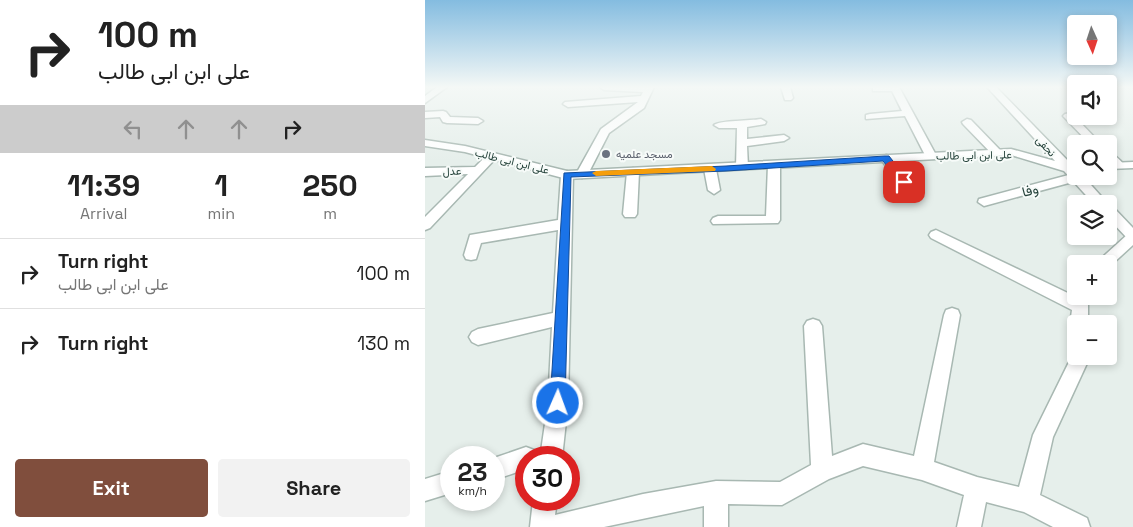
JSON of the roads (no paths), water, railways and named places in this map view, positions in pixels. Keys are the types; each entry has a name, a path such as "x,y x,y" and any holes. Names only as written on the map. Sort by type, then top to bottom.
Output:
{"street":[{"path":"552,446 558,403 565,224 575,174 605,131 633,112"},
{"name":"نجفی","path":"1014,112 1067,165"},
{"path":"870,117 907,113 930,155"},
{"path":"425,114 443,114 447,120 478,121"},
{"path":"719,125 743,125 761,122"},
{"path":"967,122 997,153"},
{"path":"742,167 743,125"},
{"path":"1077,125 1088,135"},
{"path":"742,144 784,138"},
{"name":"علی ابن ابی طالب","path":"425,143 465,149 575,174 710,169 930,155 1011,152 1067,169"},
{"path":"425,225 492,156"},
{"path":"885,158 904,182"},
{"path":"718,221 773,220 774,165"},
{"path":"1117,166 1133,165"},
{"path":"710,169 714,190"},
{"name":"عدل","path":"425,172 478,170"},
{"path":"630,214 633,172"},
{"name":"وفا","path":"985,202 1067,173"},
{"name":"نجفی","path":"1085,185 1094,195"},
{"path":"1112,255 1133,237 1117,220"},
{"path":"471,255 475,239 565,224"},
{"path":"936,235 1067,295"},
{"path":"922,469 952,315"},
{"path":"478,337 561,318"},
{"path":"813,326 822,471"},
{"path":"1027,501 1043,434 1077,365"},
{"path":"554,527 643,506 716,492 782,494 822,471 863,455 922,469 977,488 1027,501 1078,527"},
{"path":"425,490 440,485"},
{"path":"969,527 977,488"},
{"path":"716,492 716,527"},
{"path":"541,527 543,511"}],"place":[{"name":"مسجد علمیه","path":"606,154"}]}
